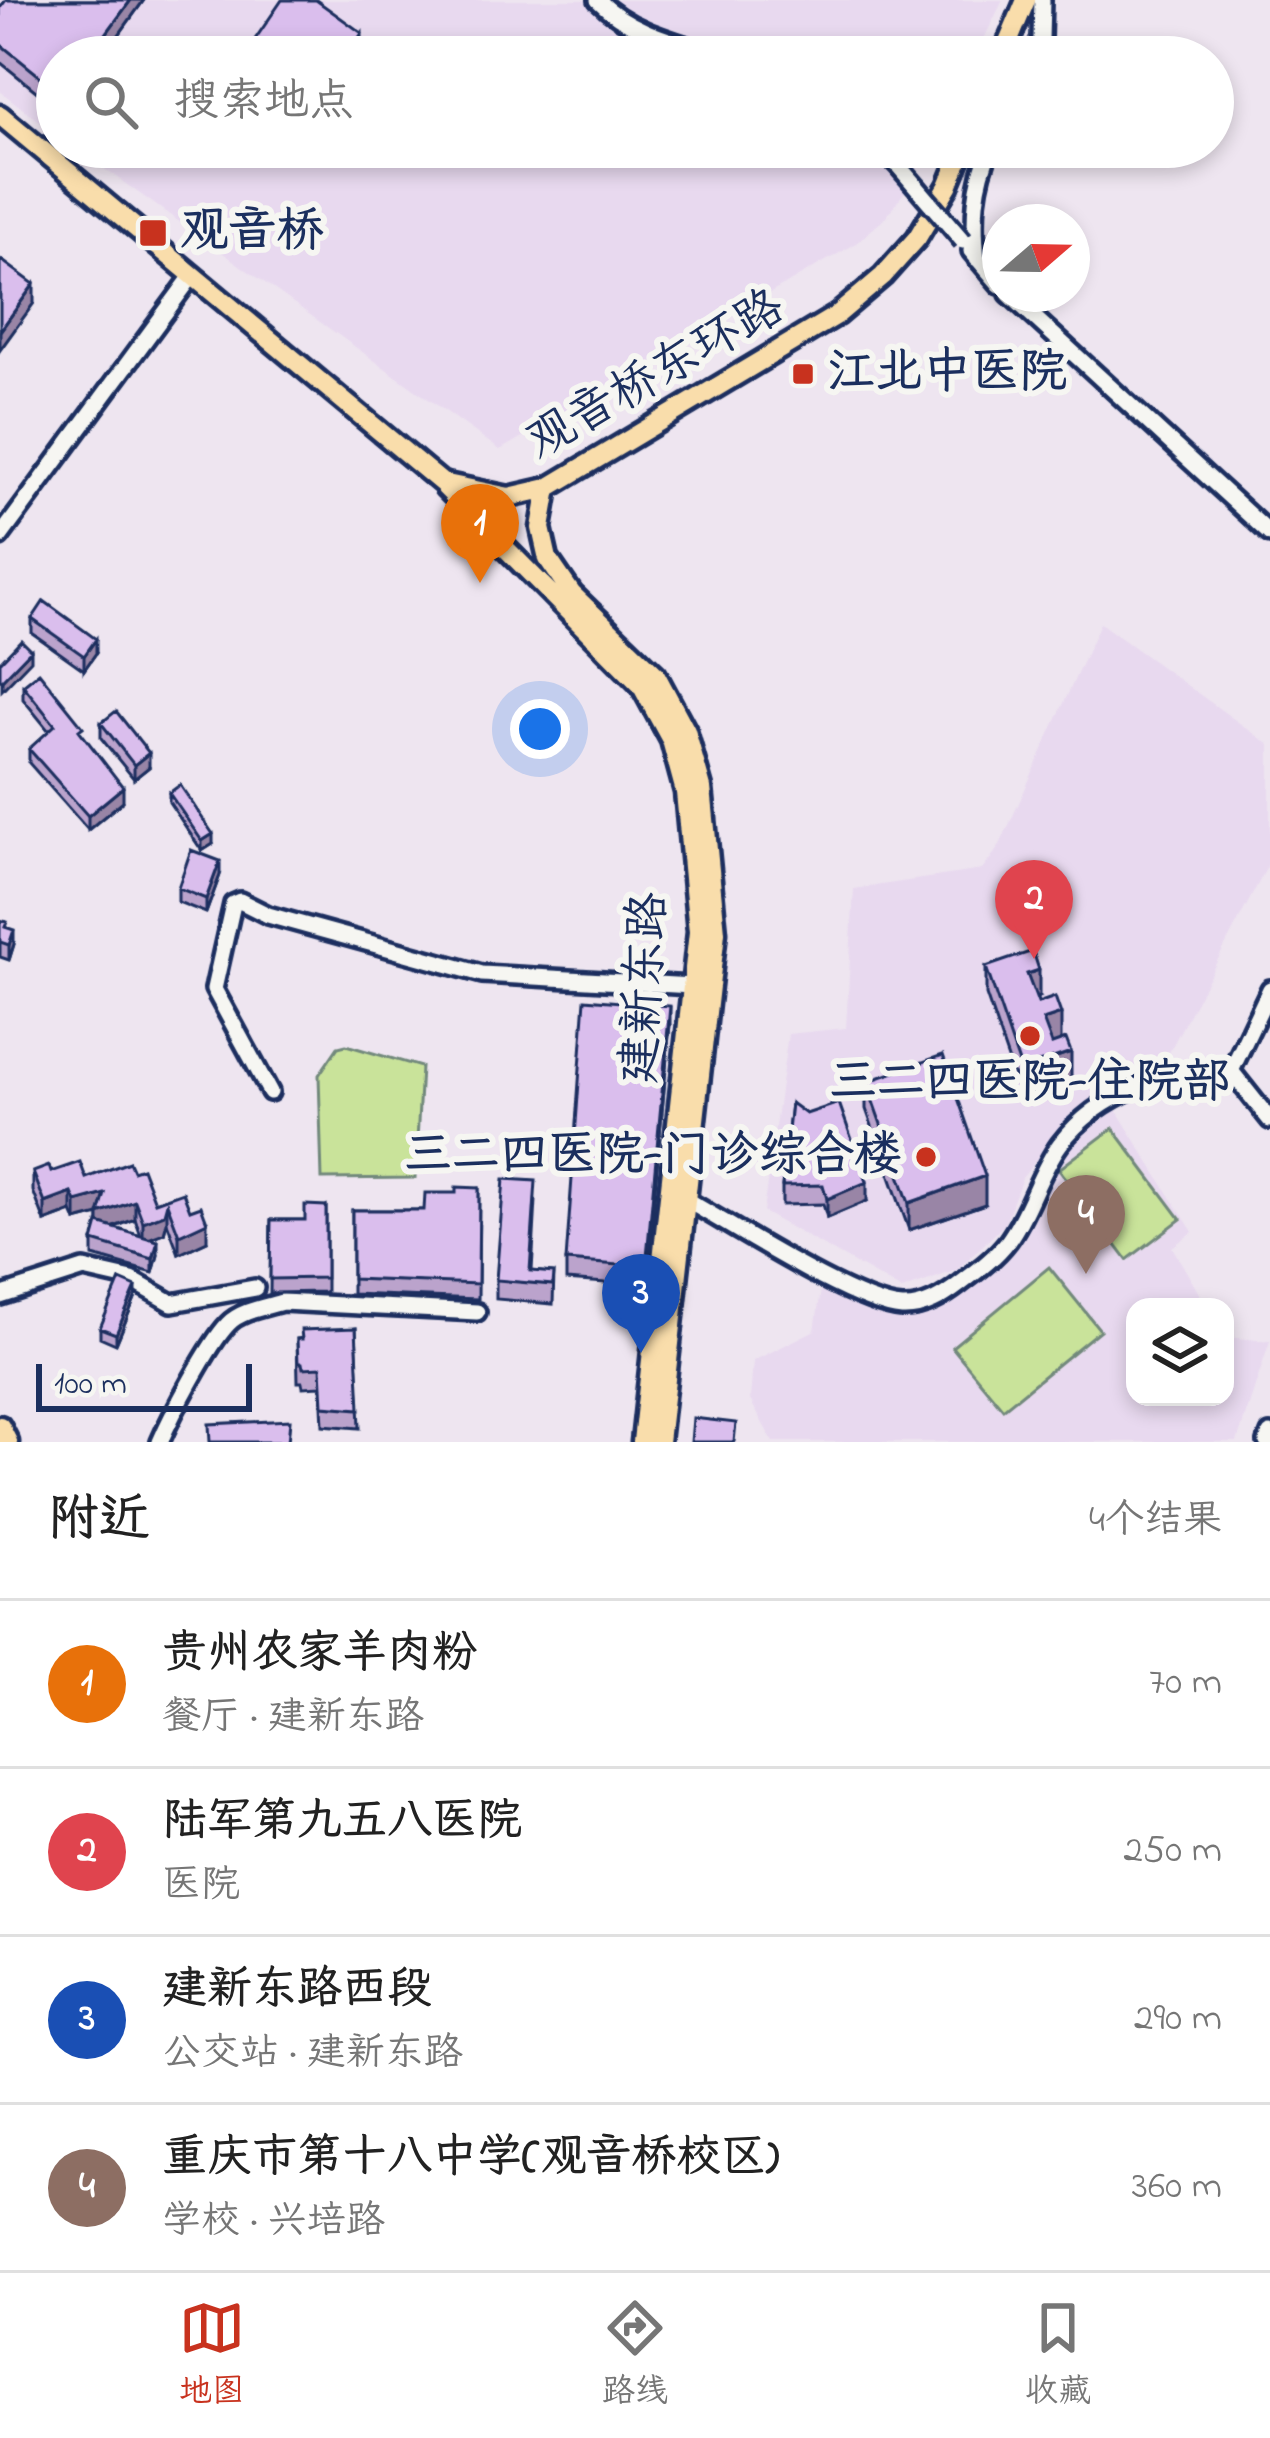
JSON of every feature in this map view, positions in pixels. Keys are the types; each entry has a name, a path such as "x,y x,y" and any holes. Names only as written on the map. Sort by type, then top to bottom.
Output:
{"main road":[{"path":"1011,36 1026,0"},
{"name":"观音桥东环路","path":"0,115 36,145"},
{"name":"观音桥东环路","path":"63,168 442,483 508,497 548,488 837,316 917,238 955,168"},
{"name":"建新东路","path":"442,483 640,685 671,740 685,792 698,932 658,1442"},
{"name":"建新东路","path":"548,488 541,528 548,559 572,594 656,675 686,731 702,788 716,932 642,1442"},
{"path":"0,1426 8,1442"}],"street":[{"path":"598,0 616,17 659,36"},
{"path":"1041,36 1042,0"},
{"path":"900,168 982,265"},
{"path":"977,259 973,220 984,168"},
{"path":"0,537 192,276"},
{"path":"1029,312 1270,534"},
{"path":"270,1092 214,988 233,904 240,901 268,915 482,974 692,986"},
{"path":"1231,1071 1270,989"},
{"path":"678,1196 864,1296 905,1308 943,1297 1007,1243 1045,1167 1084,1120 1142,1085 1200,1069 1231,1071 1270,1120"},
{"path":"0,1296 84,1269 132,1280 172,1303 255,1288"},
{"path":"160,1442 230,1322 252,1311 282,1302 477,1312"}],"shaded area":[{"path":"0,0 1003,0 985,36 36,36 36,119 0,91"},
{"path":"104,168 918,168 883,220 855,244 500,450"},
{"path":"1100,623 1270,745 1270,861 1167,1056 1119,1079 1073,1114 1022,1178 1004,1225 957,1270 902,1290 763,1212 788,1034 846,1028 854,889 982,870 999,847"},
{"path":"1115,1108 1193,1232 1172,1247 1202,1298 1126,1298 1126,1406 1234,1406 1234,1338 1270,1341 1237,1442 773,1442 750,1400 753,1361 815,1330 822,1283 926,1311 946,1303 995,1265 1024,1228 1069,1147"}],"green space":[{"path":"346,1045 421,1067 415,1178 322,1179 319,1075 338,1047"},
{"path":"1113,1128 1181,1219 1127,1260 1059,1169"},
{"path":"1049,1267 1100,1330 1003,1409 952,1347"}],"building":[{"path":"6,0 131,0 104,36 36,36 36,73 0,44 0,8"},
{"path":"282,0 316,0 362,33 360,36 257,36"},
{"path":"0,259 34,284 0,331"},
{"path":"44,601 96,639 84,656 32,619"},
{"path":"21,640 31,650 0,679 0,662"},
{"path":"39,672 123,787 88,816 29,749 55,725 23,685"},
{"path":"116,711 149,753 134,765 101,723"},
{"path":"180,785 213,834 202,841 169,793"},
{"path":"191,850 220,861 206,899 178,888"},
{"path":"0,920 14,930 9,945 0,942"},
{"path":"1033,951 1039,970 1027,974 1038,1003 1055,997 1061,1014 1043,1020 1052,1044 1066,1039 1071,1052 1021,1069 986,967"},
{"path":"585,999 670,1006 646,1267 566,1261"},
{"name":"三二四医院-门诊综合楼","path":"943,1055 985,1176 909,1203 866,1082"},
{"path":"791,1103 806,1114 839,1103 867,1182 827,1199 823,1185 782,1186"},
{"path":"80,1162 86,1178 129,1162 133,1171 142,1168 155,1202 183,1192 190,1210 201,1206 207,1222 179,1235 167,1203 164,1214 143,1222 135,1201 99,1214 105,1194 76,1202 72,1193 45,1203 33,1172 49,1166 51,1172"},
{"path":"504,1179 536,1181 530,1271 554,1273 553,1285 496,1280"},
{"path":"456,1187 479,1188 478,1284 352,1279 352,1210 424,1210 425,1193 456,1193"},
{"path":"305,1205 326,1206 326,1278 270,1279 271,1220 305,1220"},
{"path":"98,1223 158,1241 153,1259 93,1241"},
{"path":"120,1280 136,1287 116,1334 100,1328"},
{"path":"356,1328 360,1409 323,1406 321,1367 303,1368 298,1363 297,1339 302,1339 301,1330"},
{"path":"693,1418 736,1423 734,1442 691,1442"},
{"path":"290,1420 288,1442 210,1442 209,1424"}],"place":[{"name":"观音桥","path":"153,233"},
{"name":"江北中医院","path":"803,374"},
{"name":"贵州农家羊肉粉","path":"480,583"},
{"name":"陆军第九五八医院","path":"1034,959"},
{"name":"三二四医院-住院部","path":"1030,1036"},
{"name":"三二四医院-门诊综合楼","path":"926,1157"},
{"name":"重庆市第十八中学(观音桥校区)","path":"1086,1274"},
{"name":"建新东路西段","path":"641,1353"}]}
